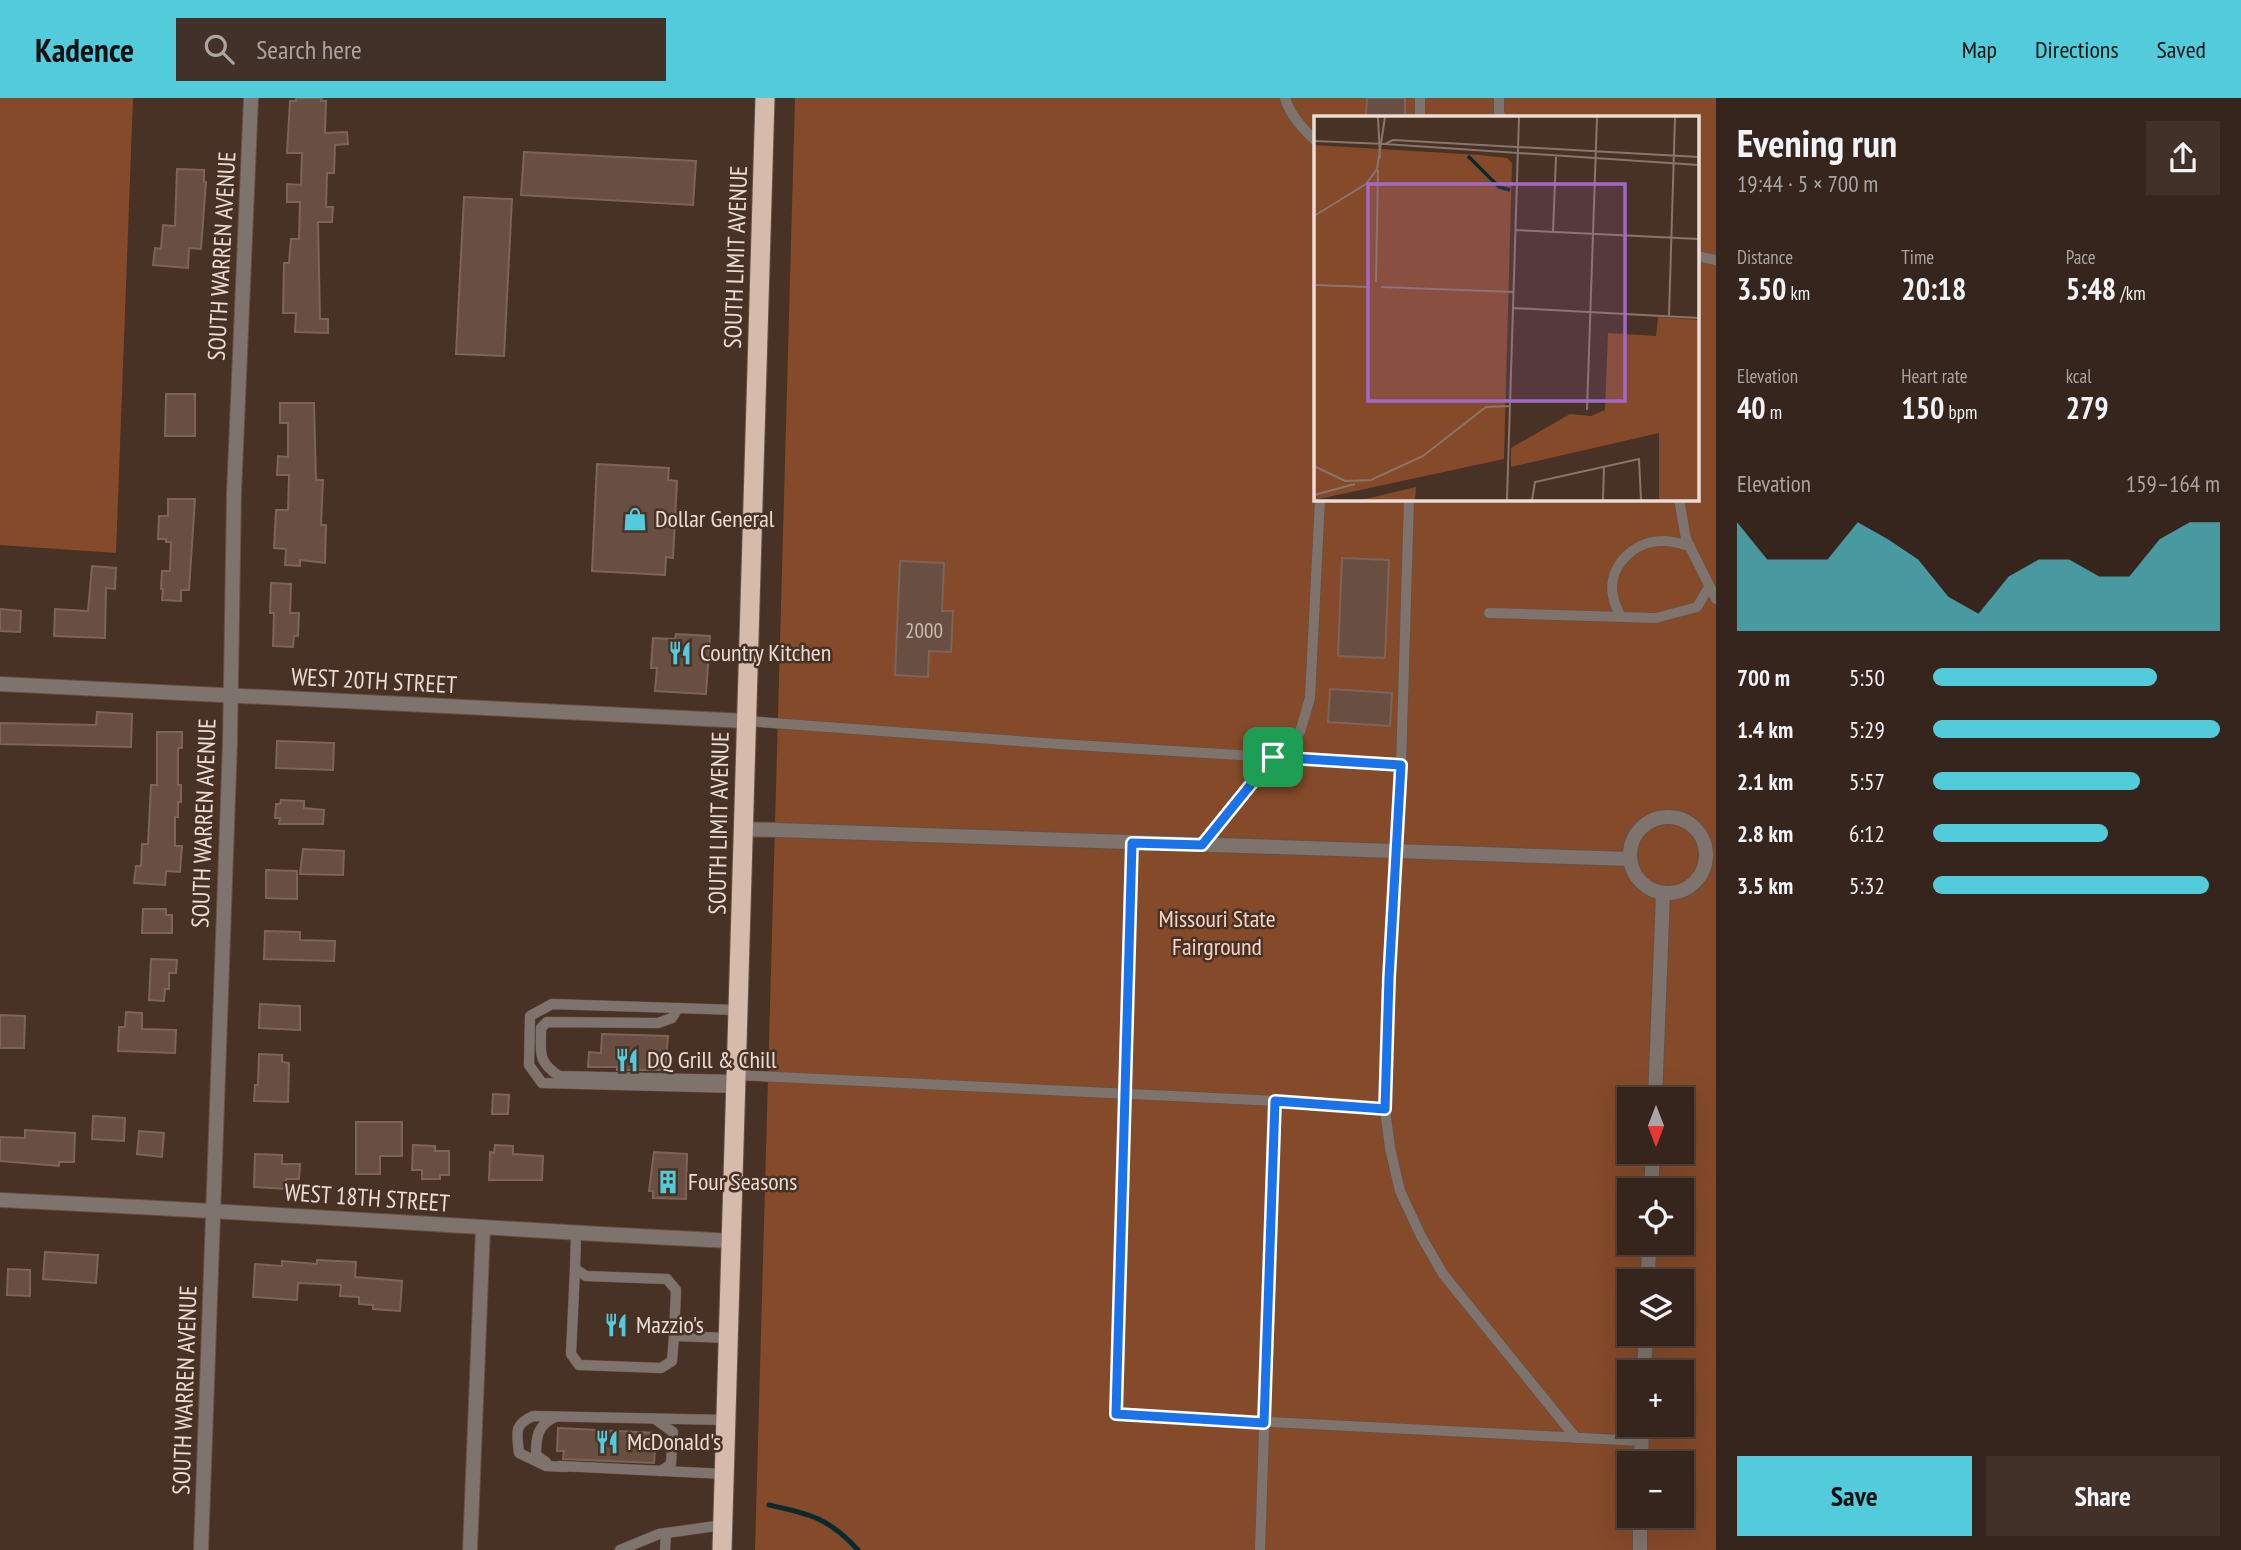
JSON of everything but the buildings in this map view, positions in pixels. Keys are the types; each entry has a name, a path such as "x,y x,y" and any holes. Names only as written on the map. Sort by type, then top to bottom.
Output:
{"highway":[{"name":"SOUTH LIMIT AVENUE","path":"722,1550 765,98"}],"street":[{"name":"SOUTH WARREN AVENUE","path":"201,1550 231,697 234,493 251,98"},
{"name":"WEST 20TH STREET","path":"0,684 746,721"},
{"path":"1680,818 1691,824 1700,834 1712,861 1698,881 1688,889 1663,894 1640,882 1633,872 1630,847 1635,835 1644,825 1655,819 1680,818"},
{"path":"744,829 1630,859"},
{"path":"1655,1087 1663,894"},
{"name":"WEST 18TH STREET","path":"0,1200 732,1241"},
{"path":"470,1550 483,1228"},
{"path":"1641,1437 1641,1451"},
{"path":"1640,1528 1640,1550"}],"lane":[{"path":"1285,98 1301,127 1314,139"},
{"path":"1420,98 1420,116"},
{"path":"1499,98 1499,116"},
{"path":"1202,845 1273,757 1300,732 1310,698 1320,500"},
{"path":"1409,500 1401,765 1385,1109 1390,1147 1399,1191 1443,1274 1576,1438"},
{"path":"1679,500 1686,539 1716,599"},
{"path":"1621,617 1613,597 1612,582 1619,565 1633,548 1662,541 1690,546"},
{"path":"1489,613 1656,618 1697,607 1709,587"},
{"path":"746,721 1401,765"},
{"path":"1132,843 1116,1414 1641,1441"},
{"path":"737,1081 542,1083 529,1065 530,1016 552,1004 739,1010"},
{"path":"678,1008 672,1018 658,1023 547,1023 541,1028 541,1057 546,1067 559,1076 1126,1093 1385,1109"},
{"path":"1260,1550 1275,1101"},
{"path":"575,1269 586,1276 667,1279 676,1290 673,1361 661,1368 579,1365 571,1354 576,1233"},
{"path":"674,1336 729,1338"},
{"path":"724,1474 546,1465 519,1453 517,1429 521,1421 533,1416 726,1420"},
{"path":"559,1416 541,1426 536,1437 536,1455 550,1464 566,1467"},
{"path":"655,1418 673,1432 671,1464 661,1471"},
{"path":"620,1550 666,1533 723,1525"},
{"path":"665,1550 666,1533"}],"green space":[{"path":"0,98 133,98 116,553 0,545"},
{"name":"Missouri State Fairground","path":"795,98 1716,98 1716,1550 755,1550"}],"waterway":[{"path":"769,1505 796,1511 828,1524 858,1550"}],"place":[{"name":"Dollar General","path":"635,519"},
{"name":"Country Kitchen","path":"680,653"},
{"name":"DQ Grill & Chill","path":"627,1060"},
{"name":"Four Seasons","path":"668,1182"},
{"name":"Mazzio's","path":"616,1325"},
{"name":"McDonald's","path":"607,1442"}],"route":[{"path":"1273,757 1401,765 1385,1109 1275,1101 1264,1423 1116,1414 1132,843 1202,845 1273,757"}]}
